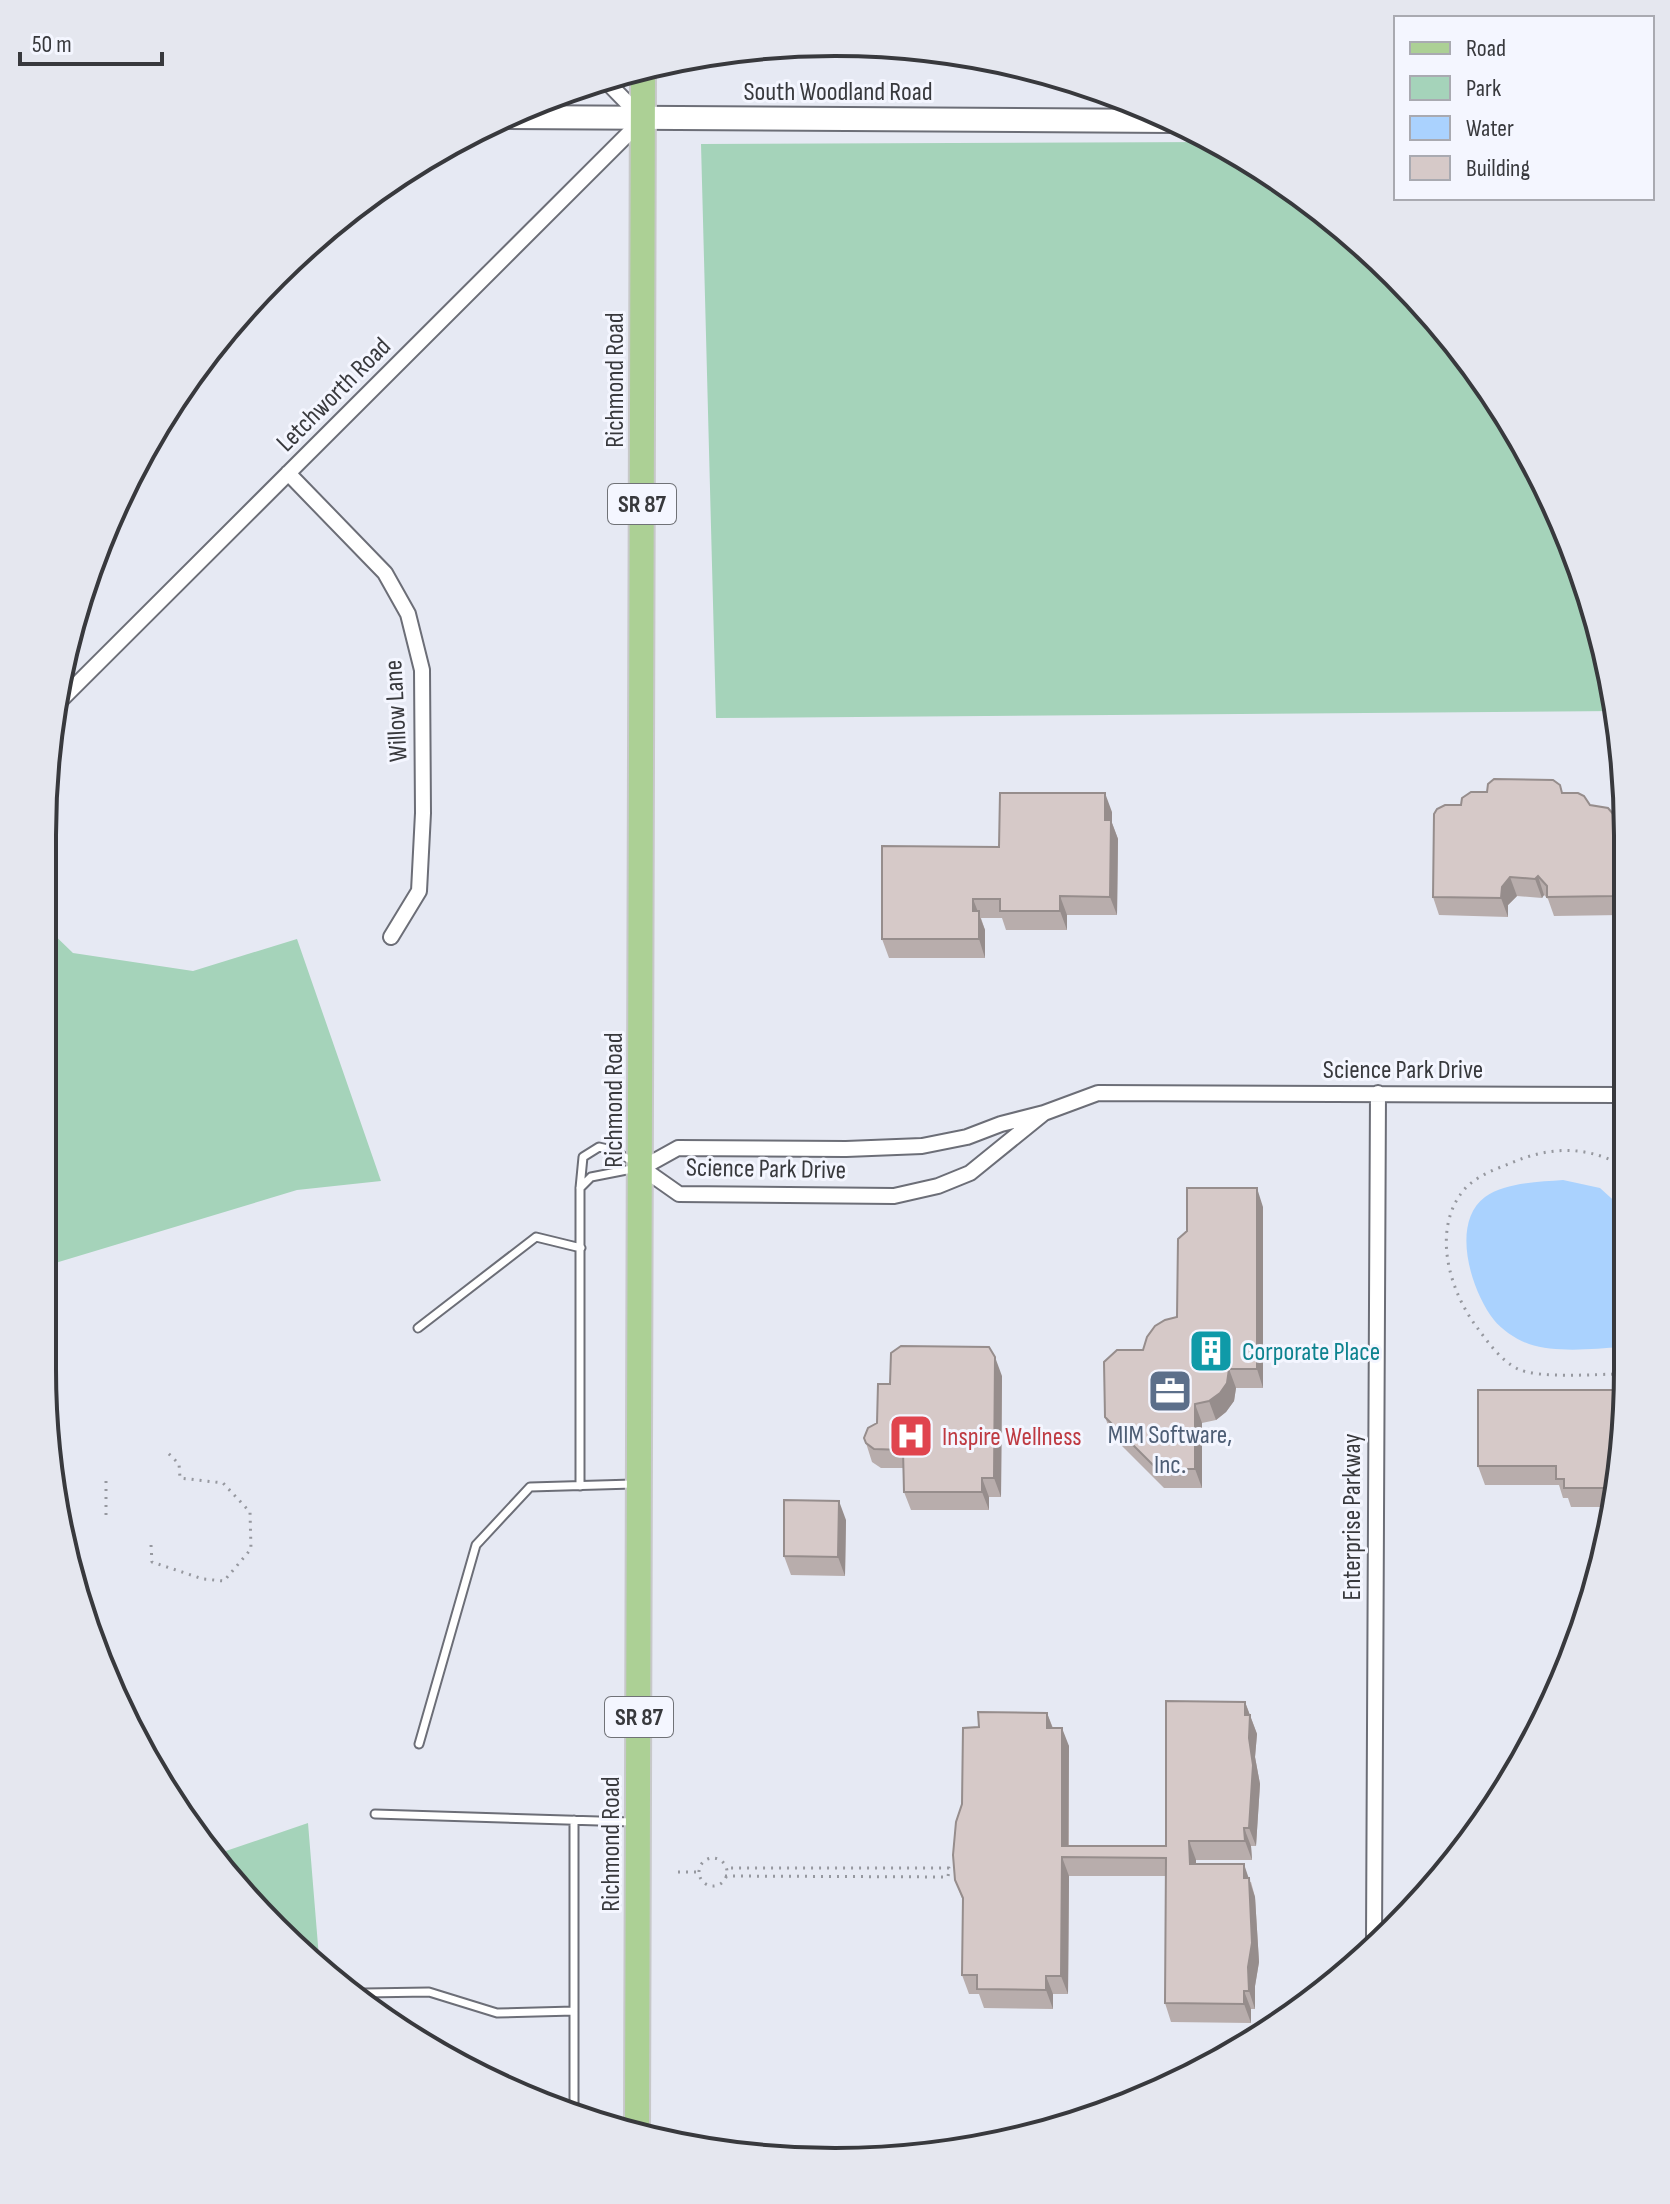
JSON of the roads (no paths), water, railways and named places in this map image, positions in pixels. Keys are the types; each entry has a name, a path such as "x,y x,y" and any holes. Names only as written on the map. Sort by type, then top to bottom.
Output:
{"main road":[{"name":"Richmond Road","path":"637,2122 643,81"}],"street":[{"path":"613,89 643,119"},
{"name":"South Woodland Road","path":"532,117 1146,121"},
{"name":"Letchworth Road","path":"70,691 643,119"},
{"name":"Willow Lane","path":"288,473 385,573 408,614 422,670 423,813 419,891 391,937"},
{"name":"Science Park Drive","path":"1044,1113 970,1173 938,1186 894,1196 679,1194 642,1168 678,1148 922,1146 967,1137 1098,1093 1614,1095"},
{"name":"Enterprise Parkway","path":"1374,1931 1378,1093"}],"lane":[{"path":"580,1486 580,1188 583,1157 599,1147 612,1150 642,1168"},
{"path":"580,1188 591,1177 642,1168"},
{"path":"418,1328 536,1237 581,1248"},
{"path":"419,1744 476,1545 530,1487 640,1484"},
{"path":"375,1814 638,1823"},
{"path":"574,1820 574,2103"},
{"path":"369,1993 429,1992 497,2013 574,2011"}],"water":[{"path":"1563,1180 1600,1188 1614,1201 1614,1347 1563,1349 1529,1344 1505,1331 1494,1320 1478,1292 1466,1240 1474,1209 1493,1192 1533,1182"}],"place":[{"name":"Corporate Place","path":"1211,1351"},
{"name":"MIM Software, Inc.","path":"1170,1391"},
{"name":"Inspire Wellness","path":"911,1436"}]}
